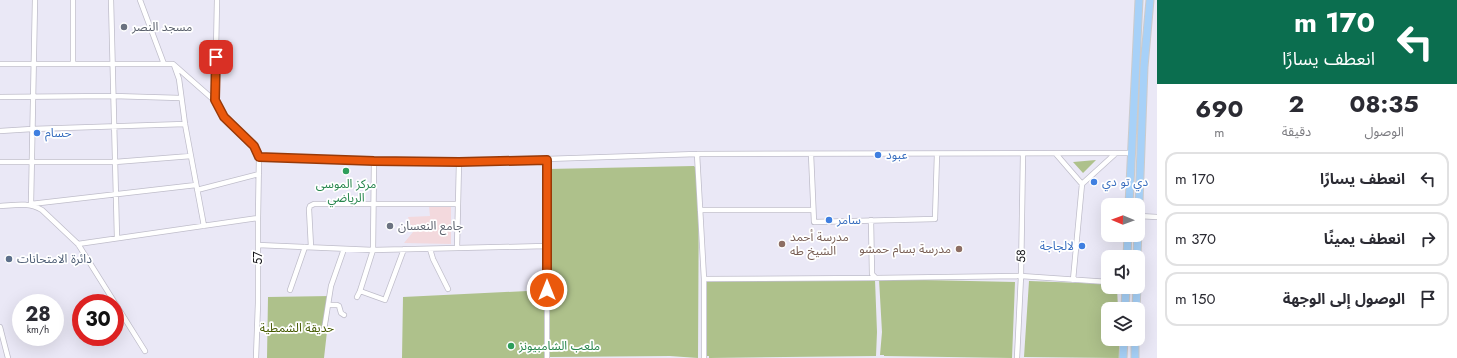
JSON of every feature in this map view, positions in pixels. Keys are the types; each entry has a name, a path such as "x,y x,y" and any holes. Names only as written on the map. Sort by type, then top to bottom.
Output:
{"main road":[{"path":"1129,198 1139,0"},
{"path":"1139,198 1144,67 1150,0"},
{"path":"1123,358 1124,346"},
{"path":"1134,358 1135,346"}],"street":[{"path":"31,204 35,0"},
{"path":"73,0 73,64"},
{"path":"111,0 117,238"},
{"path":"140,0 164,64"},
{"path":"215,100 217,0"},
{"path":"0,64 173,64 215,100 224,117 254,146 259,157 459,162 697,154 1132,153"},
{"path":"173,64 179,79 180,98 204,226"},
{"path":"0,97 113,96 180,98"},
{"path":"0,131 185,124"},
{"path":"697,154 704,279 704,358"},
{"path":"811,154 814,222 935,218 937,154"},
{"name":"58","path":"1017,358 1021,276 1023,154"},
{"path":"1056,154 1082,184"},
{"path":"1073,280 1082,184 1115,154"},
{"path":"0,162 115,162 191,156"},
{"name":"57","path":"256,358 259,157"},
{"path":"547,160 547,358"},
{"path":"357,297 374,250 374,161"},
{"path":"457,248 459,162"},
{"path":"0,206 196,187 259,174"},
{"path":"31,204 42,210 78,244 144,351"},
{"path":"311,247 310,206 314,204 458,204"},
{"path":"700,210 813,210"},
{"path":"1145,216 1157,217"},
{"path":"78,244 258,218"},
{"path":"871,220 872,274 876,278"},
{"path":"258,245 374,250 546,246"},
{"path":"290,290 305,247"},
{"path":"324,330 331,286 344,249"},
{"path":"360,290 385,300 404,249"},
{"path":"430,249 432,259 448,289"},
{"path":"704,279 1021,276 1101,282"},
{"path":"328,306 339,306 341,313 344,315"},
{"path":"0,327 8,358"}],"shaded area":[{"path":"429,206 451,207 451,244 404,243 413,232 408,217 430,216"}],"green space":[{"path":"1096,160 1083,173 1073,162"},
{"path":"699,167 698,358 670,356 549,357 548,169"},
{"path":"707,279 875,280 877,332 876,356 709,358 709,356 707,356"},
{"path":"879,279 1015,282 1012,358 880,355 882,332"},
{"path":"1029,281 1101,284 1101,294 1117,294 1118,302 1101,302 1101,346 1119,346 1120,358 1024,357"},
{"path":"547,290 545,358 402,358 403,297"},
{"name":"حديقة الشمطية","path":"331,296 324,358 267,358 268,297"}],"place":[{"name":"مسجد النصر","path":"124,27"},
{"name":"حسام","path":"37,133"},
{"name":"عبود","path":"878,155"},
{"name":"مركز الموسى الرياضي","path":"346,171"},
{"name":"دي تو دي","path":"1094,182"},
{"name":"سامر","path":"829,220"},
{"name":"جامع النعسان","path":"390,226"},
{"name":"مدرسة أحمد الشيخ طه","path":"782,244"},
{"name":"لالجاجة","path":"1082,246"},
{"name":"مدرسة بسام حمشو","path":"959,249"},
{"name":"دائرة الامتحانات","path":"9,259"},
{"name":"ملعب الشامبيونز","path":"511,346"}],"route":[{"path":"216,57 215,100 224,117 254,146 259,157 459,162 547,160 547,290"}]}
